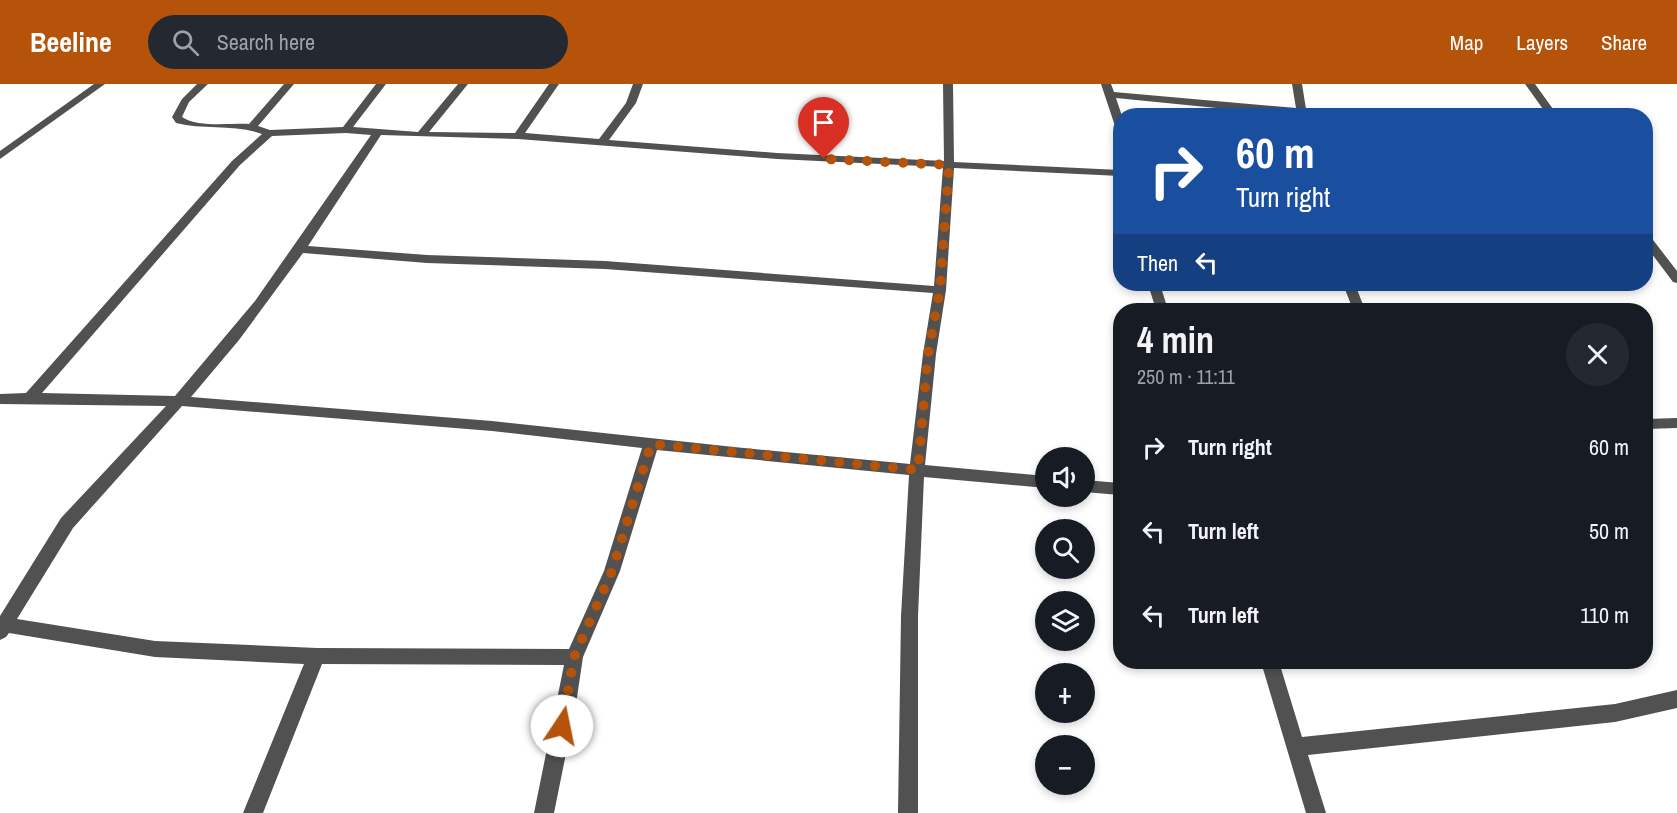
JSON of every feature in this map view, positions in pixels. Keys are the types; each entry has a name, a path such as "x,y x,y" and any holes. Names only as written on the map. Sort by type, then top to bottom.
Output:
{"street":[{"path":"0,156 100,84"},
{"path":"203,84 186,101 177,117 180,121 196,125 252,127 269,133 346,130 421,135 518,136 777,156 1113,173"},
{"path":"252,127 289,84"},
{"path":"346,130 381,84"},
{"path":"421,135 463,84"},
{"path":"518,136 554,84"},
{"path":"601,143 631,103 638,84"},
{"path":"908,813 907,667 918,470 928,354 940,290 949,165 948,84"},
{"path":"1106,84 1115,108"},
{"path":"1297,84 1300,108"},
{"path":"1530,84 1546,108"},
{"path":"1112,95 1248,108"},
{"path":"379,131 301,249 217,361 67,523 2,627 155,649 317,656 574,657"},
{"path":"30,398 236,164 269,133"},
{"path":"1653,248 1677,279"},
{"path":"301,249 428,259 605,265 940,290"},
{"path":"1653,259 1662,260"},
{"path":"0,399 179,401 492,426 651,444 1035,481"},
{"path":"1653,424 1677,423"},
{"path":"544,813 567,704 574,657 612,571 651,444"},
{"path":"1095,487 1113,488"},
{"path":"253,813 317,656"},
{"path":"1272,669 1316,813"},
{"path":"1296,747 1615,713 1677,699"}],"route":[{"path":"562,726 574,657 612,571 651,444 918,470 928,354 940,290 949,165 824,159"}]}
